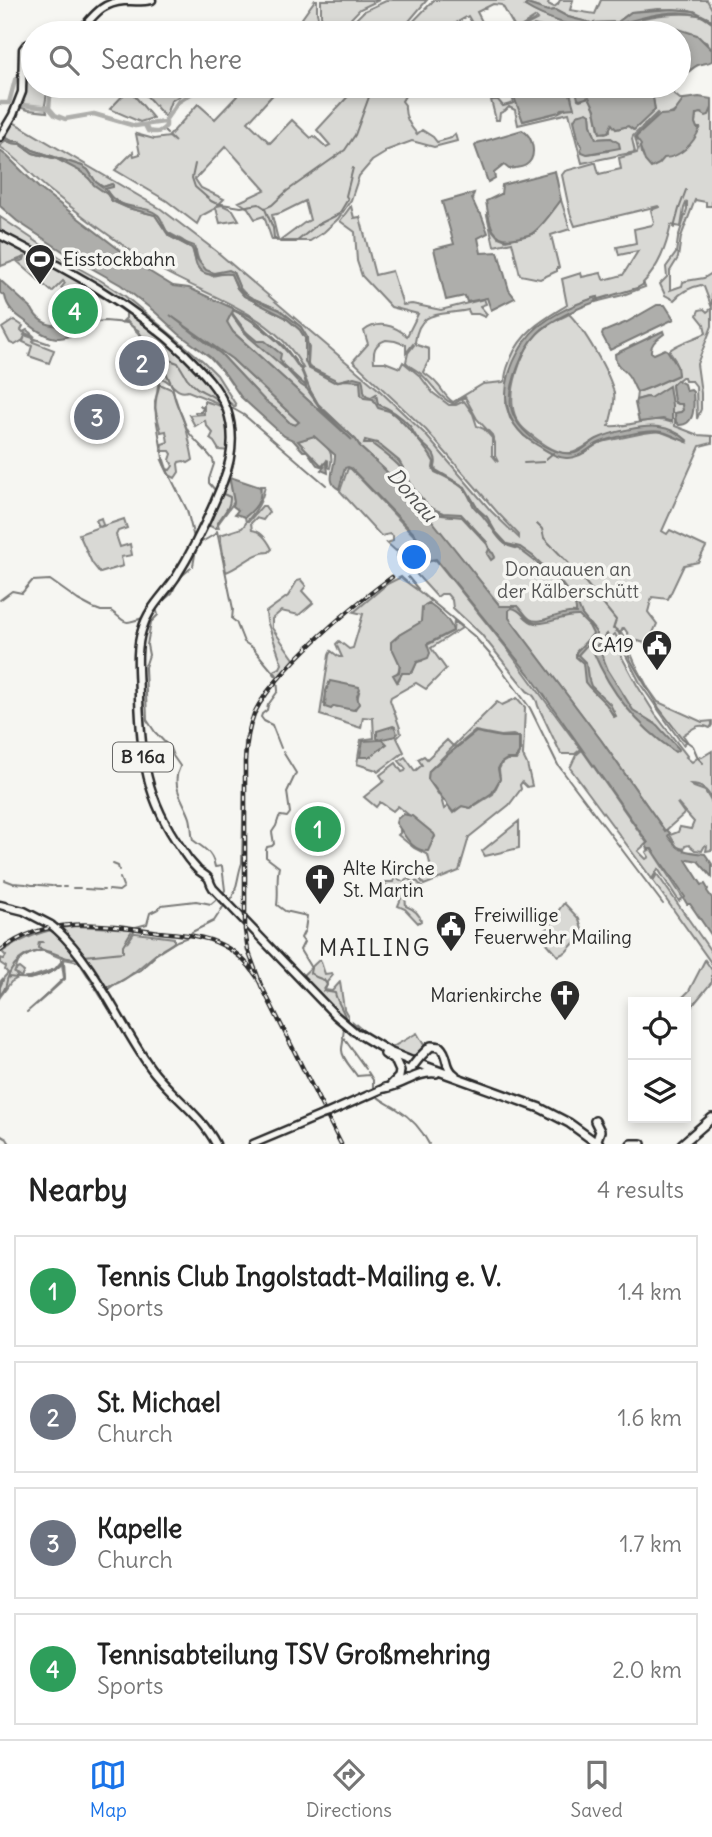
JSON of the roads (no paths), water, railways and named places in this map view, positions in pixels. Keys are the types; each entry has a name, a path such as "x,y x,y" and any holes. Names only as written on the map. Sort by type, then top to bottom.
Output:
{"highway":[{"name":"B 16a","path":"357,1033 396,1056 517,1102 520,1107 525,1105 563,1122 596,1142"},
{"name":"B 16a","path":"357,1033 389,1052 551,1114 596,1142"},
{"path":"370,1043 400,1068 399,1077 388,1087"},
{"path":"388,1087 403,1077 433,1045 441,1048 449,1071 471,1083"},
{"path":"424,1066 438,1066 445,1056"},
{"path":"388,1087 425,1072 446,1076"},
{"path":"595,1121 600,1131 596,1142"},
{"path":"689,1139 710,1122"},
{"path":"631,1144 641,1144"}],"main road":[{"path":"88,21 105,6 119,2 152,0"},
{"path":"0,137 21,96"},
{"name":"B 16a","path":"0,235 77,274 134,311 200,369 225,405 232,433 226,475 178,574 148,614 141,634 138,658 140,732 146,774 168,829 197,870 345,1024 357,1033"},
{"path":"1,905 24,911 54,927 68,940 149,1066 198,1116 216,1144"},
{"path":"256,1143 388,1087"}],"waterway":[{"path":"0,103 9,103 15,80 21,74"},
{"path":"50,98 49,108 55,115 65,119 94,114 135,126 164,122 178,102 184,98"},
{"path":"195,164 192,178 195,187 211,201 241,207 259,204 265,208 345,150 355,135 369,98"},
{"path":"15,104 49,108"},
{"path":"146,127 148,131 158,132 166,126 166,122"},
{"path":"163,130 167,134"},
{"path":"280,242 296,242 317,225 339,214 348,199 346,196 353,168"},
{"path":"674,228 686,190"},
{"path":"265,209 277,241"},
{"path":"596,300 644,284"},
{"path":"94,322 127,323 138,330 143,338 159,376 155,401 164,464 187,510 194,538"},
{"path":"150,351 161,361 173,388"},
{"path":"156,355 178,363 187,378"},
{"path":"188,379 221,403"},
{"path":"173,390 188,430 213,460 209,483 216,491"},
{"path":"195,412 201,412 203,408 200,405"},
{"path":"230,407 244,415 326,485"},
{"path":"546,459 553,453"},
{"path":"524,463 544,462"},
{"path":"216,528 230,502 230,497 221,493"},
{"path":"537,524 542,529 544,538 577,572 616,620 613,629"},
{"path":"217,531 233,609 232,619 236,622 244,642 253,648 277,677 278,691 261,717 272,725 281,748"},
{"path":"200,543 217,533"},
{"path":"193,566 197,543"},
{"path":"162,602 172,593 178,579 191,568"},
{"path":"408,577 418,589"},
{"path":"0,600 12,591 22,593 32,581 50,580 78,600 101,611 111,611 125,622 143,618"},
{"path":"429,599 474,636 494,659 530,708 558,765 663,904"},
{"path":"161,603 156,608 158,615 151,622 147,645 147,720 170,748 180,766 177,787 190,818 193,840 210,854 215,867 222,866 225,890 223,894"},
{"path":"614,628 659,708 682,738 693,746 703,763"},
{"path":"230,901 242,863 245,739 255,709 277,679"},
{"path":"283,752 296,773 287,792 290,813 287,817 279,817 272,832 274,844 266,850 266,857 279,867 277,905 285,911 307,916 301,938 304,942 300,950 311,968 310,973 324,980 327,985 323,991 335,993 346,1022"},
{"path":"113,864 118,866 119,870"},
{"path":"120,878 123,886"},
{"path":"5,880 26,884"},
{"path":"28,884 32,885"},
{"path":"39,885 52,886"},
{"path":"73,888 80,888"},
{"path":"109,890 119,891 123,888"},
{"path":"85,889 100,890"},
{"path":"136,927 147,924 150,913 161,905 196,901 211,904 218,898"},
{"path":"155,955 214,921 225,904"},
{"path":"84,956 123,952 123,945 131,932"},
{"path":"43,942 39,942 38,948 46,951"},
{"path":"0,995 11,970 29,954 46,951 79,958"},
{"path":"117,983 140,970 154,957"},
{"path":"9,977 31,978 46,975 63,960"},
{"path":"52,990 65,978 63,962"},
{"path":"0,987 3,980"},
{"path":"107,990 115,984"},
{"path":"27,1012 51,991"},
{"path":"344,1028 343,1037 366,1069"},
{"path":"343,1037 343,1056 357,1076 370,1075"},
{"path":"368,1072 373,1080 373,1089"},
{"path":"377,1096 411,1120 429,1144"},
{"path":"0,1135 10,1144"}],"railway":[{"path":"262,988 248,950 245,930 245,761 252,720 264,696 298,657 364,598 392,577"},
{"path":"0,951 37,931 77,925 118,926 191,936 207,939 227,948 242,958 257,977 341,1144"}],"place":[{"name":"Eisstockbahn","path":"40,286"},
{"name":"Tennisabteilung TSV Großmehring","path":"75,311"},
{"name":"St. Michael","path":"142,363"},
{"name":"Kapelle","path":"97,417"},
{"name":"CA19","path":"657,672"},
{"name":"Tennis Club Ingolstadt-Mailing e. V.","path":"318,829"},
{"name":"Alte Kirche St. Martin","path":"320,906"},
{"name":"Freiwillige Feuerwehr Mailing","path":"451,953"},
{"name":"Marienkirche","path":"565,1022"}],"district":[{"name":"MAILING","path":"375,948"}],"water label":[{"name":"Donau","path":"412,495"}],"park label":[{"name":"Donauauen an der Kälberschütt","path":"568,580"}]}
